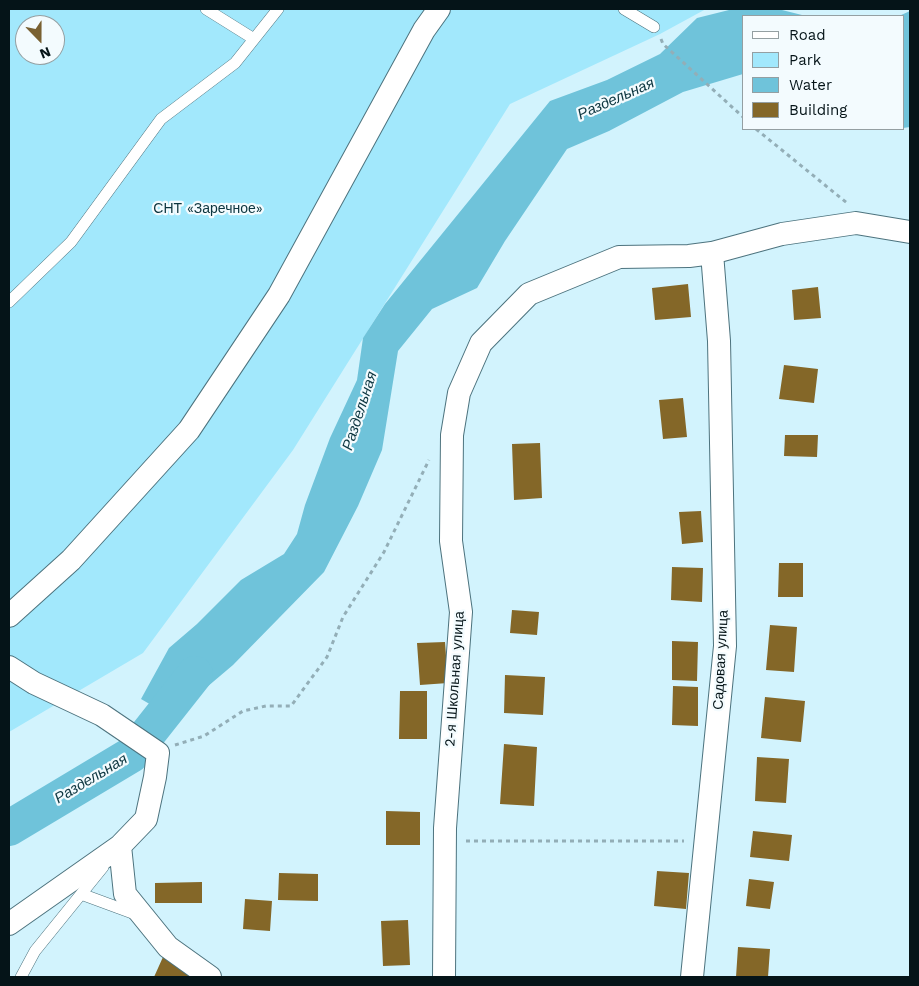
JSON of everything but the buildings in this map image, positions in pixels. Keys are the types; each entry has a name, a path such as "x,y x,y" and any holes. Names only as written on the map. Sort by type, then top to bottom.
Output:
{"street":[{"path":"9,616 71,560 189,430 279,295 424,30 440,9"},
{"name":"2-я Школьная улица","path":"444,977 445,841 461,612 451,541 452,435 459,393 481,343 529,294 619,257 689,256 712,253 782,234 856,223 910,232"},
{"name":"Садовая улица","path":"692,977 725,646 719,341 712,253"},
{"path":"9,667 34,683 102,715 158,753 146,819 120,846 9,924"},
{"path":"120,846 125,894 168,946 210,977"}],"lane":[{"path":"206,9 254,39"},
{"path":"9,302 71,242 161,119 235,63 278,9"},
{"path":"624,9 654,27"},
{"path":"21,977 34,951 120,846"},
{"path":"81,894 145,918"}],"path":[{"path":"663,44 742,116"},
{"path":"757,130 858,212 856,223"},
{"path":"158,753 179,743 204,736 243,711 266,706 291,706 327,657 343,617 384,552 430,458"},
{"path":"445,841 705,841"}],"green space":[{"name":"СНТ «Заречное»","path":"9,9 706,9 660,34 510,104 293,450 143,653 9,732"}],"water":[{"path":"733,9 778,9 802,15 742,15 742,74 683,92 609,131 567,149 505,241 477,288 432,309 398,351 382,450 358,506 324,572 233,665 194,698 165,713 141,699 169,648 197,624 241,580 284,554 297,534 305,505 330,438 357,380 363,338 385,304 550,101 607,80 660,54 697,18"},
{"path":"910,11 910,127 904,128 904,15 901,15"}],"waterway":[{"name":"Раздельная","path":"9,828 131,755 195,674"}]}
